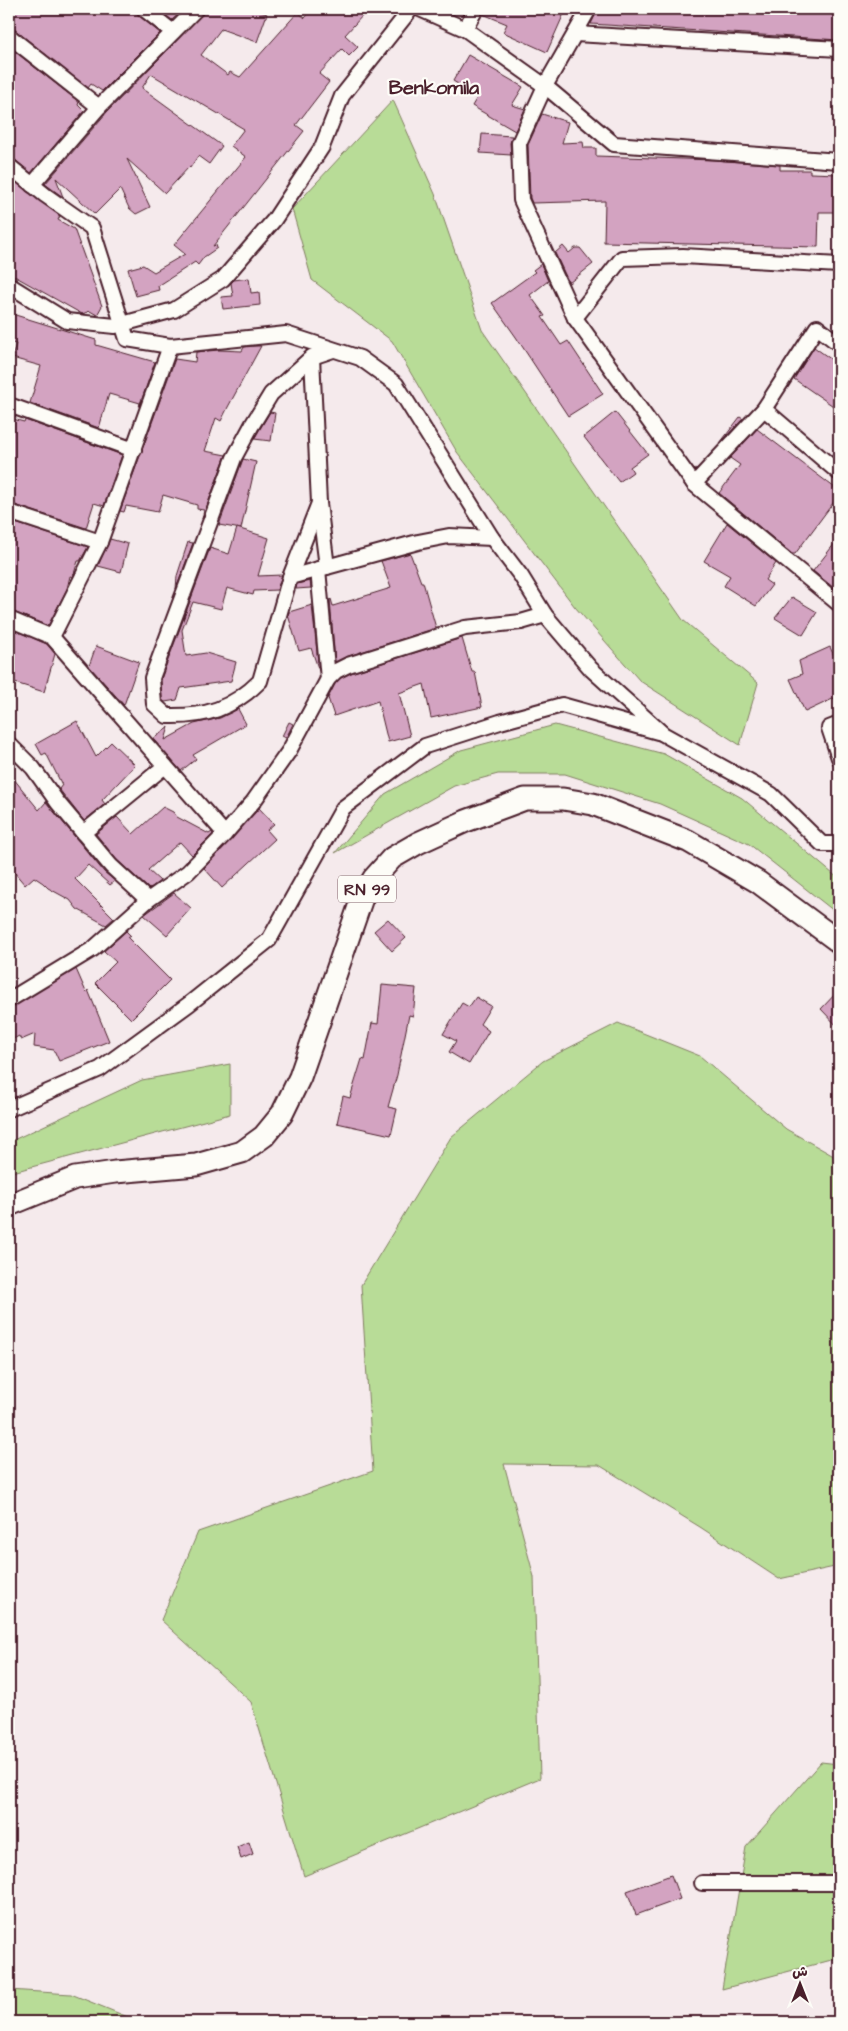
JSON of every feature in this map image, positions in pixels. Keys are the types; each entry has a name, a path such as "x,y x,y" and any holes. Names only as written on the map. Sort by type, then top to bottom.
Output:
{"main road":[{"name":"RN 99","path":"9,1205 75,1178 115,1172 196,1165 242,1152 264,1136 282,1114 300,1077 362,898 374,878 392,858 418,844 466,821 525,799 563,798 593,804 688,841 758,882 839,942"}],"street":[{"path":"144,9 173,32"},
{"path":"32,184 99,107 196,9"},
{"path":"9,285 67,321 115,326 174,310 223,279 274,220 322,147 342,96 411,9"},
{"path":"420,9 466,29 545,86 614,144 839,161"},
{"path":"466,29 476,9"},
{"path":"589,9 545,86 519,143 521,200 575,318 694,484 839,604"},
{"path":"576,34 839,49"},
{"path":"9,36 99,107"},
{"path":"9,166 92,228 127,339 170,346 286,334 360,358 396,384 492,538 521,576 545,615 591,669 663,734 771,794 822,844 839,844"},
{"path":"575,318 622,258 683,256 839,265"},
{"path":"694,484 764,409 817,327 839,344"},
{"path":"52,636 100,542 170,346"},
{"path":"319,503 290,577 260,682 248,694 218,711 184,716 167,716 154,704 152,678 234,458 270,394 312,357 333,350"},
{"path":"312,357 328,679"},
{"path":"9,405 134,450"},
{"path":"764,409 839,473"},
{"path":"9,512 100,542"},
{"path":"290,577 418,542 449,536 492,538"},
{"path":"9,1000 93,949 148,900 188,872 253,802 289,751 328,679 336,671 348,665 465,628 521,622 545,615"},
{"path":"9,619 52,636 225,834"},
{"path":"9,1109 100,1069 189,1004 269,940 343,808 425,746 562,705 663,734"},
{"path":"839,726 829,728 839,758"},
{"path":"9,744 33,768 58,804 112,866 148,900"},
{"path":"84,833 166,766"},
{"path":"702,1882 839,1882"}],"green space":[{"path":"393,100 435,194 482,330 683,620 758,683 740,745 640,681 575,607 457,452 392,341 312,280 292,209"},
{"path":"555,725 664,754 742,798 839,879 839,915 749,844 660,804 565,774 498,774 454,786 335,853 385,794 461,750"},
{"path":"618,1023 700,1056 786,1129 839,1159 839,1566 779,1579 700,1527 599,1465 504,1464 534,1577 540,1778 304,1876 251,1702 161,1620 198,1532 373,1471 361,1285 451,1137 543,1061"},
{"path":"230,1064 230,1114 9,1173 9,1142 142,1080"},
{"path":"821,1762 839,1764 839,1958 722,1989 746,1847"},
{"path":"9,1990 71,1994 140,2022 9,2022"}],"building":[{"path":"9,9 135,9 139,16 160,33 102,91 91,84 88,88 9,27"},
{"path":"158,9 184,9 172,20"},
{"path":"205,9 251,9 267,14 257,42 221,29 201,55 228,75 230,72 240,77 298,12 305,18 313,9 356,9 363,15 345,35 358,47 349,56 342,49 319,74 329,82 296,125 304,131 213,246 216,245 217,248 204,257 198,265 195,262 158,286 159,290 136,296 128,269 143,265 154,272 185,254 174,245 246,157 231,146 244,129 151,74 142,88 222,146 209,164 198,156 190,168 165,193 127,159 150,207 136,214 129,208 120,189 95,214 56,178 63,197 45,184 107,112 202,15"},
{"path":"485,9 566,9 547,52 503,32 507,24 483,14"},
{"path":"598,9 839,9 839,40 591,24"},
{"path":"9,47 79,102 78,105 84,111 31,173 9,157"},
{"path":"468,55 523,87 512,105 525,109 515,131 472,106 478,96 453,81"},
{"path":"542,114 568,122 562,143 583,142 584,148 596,148 596,156 713,160 780,165 780,170 810,170 810,173 839,174 839,212 819,212 818,247 604,242 605,201 532,203 530,198 528,145"},
{"path":"482,134 512,136 510,143 511,155 480,153"},
{"path":"9,177 60,216 58,220 74,229 102,306 97,315 90,311 82,314 9,273"},
{"path":"563,246 569,253 575,248 580,248 593,264 569,283 555,253"},
{"path":"541,264 548,281 530,295 545,316 542,317 561,345 568,341 603,394 568,416 492,303 535,272 533,270"},
{"path":"249,278 251,293 259,292 260,305 223,309 221,297 233,296 231,283 234,280"},
{"path":"9,313 96,340 96,345 155,362 139,407 140,403 109,394 99,428 30,403 41,366 12,358 16,344 9,342"},
{"path":"261,346 221,421 216,418 205,451 226,455 202,519 204,510 197,509 197,505 163,495 158,512 126,506 124,512 120,511 175,359 195,362 196,352 242,351 244,347"},
{"path":"814,347 839,365 839,410 794,379"},
{"path":"270,412 275,413 271,441 254,439"},
{"path":"615,412 648,454 630,467 633,472 619,482 584,437"},
{"path":"740,417 743,419 720,443"},
{"path":"9,418 24,422 25,420 122,455 104,506 94,503 86,528 9,503"},
{"path":"757,429 839,491 839,495 795,554 792,554 719,493 740,465 730,458"},
{"path":"243,459 256,462 241,529 219,525"},
{"path":"9,521 88,547 80,561 78,561 73,577 70,576 67,589 48,626 9,610"},
{"path":"727,523 776,563 765,580 772,585 756,606 724,586 730,576 704,561"},
{"path":"237,528 269,538 258,576 282,575 277,590 254,591 253,595 227,588 221,609 193,602 182,630 186,656 206,653 236,662 231,681 181,688 177,700 165,702 162,700 161,679 210,548 229,554"},
{"path":"839,538 839,592 813,571"},
{"path":"110,539 128,544 121,572 98,566"},
{"path":"188,542 193,543 176,589 177,576"},
{"path":"410,553 421,582 423,582 436,628 345,657 335,662 330,600 333,606 391,588 381,561"},
{"path":"310,581 311,588 296,589 297,584"},
{"path":"792,597 817,612 803,635 775,618"},
{"path":"312,605 319,671 311,648 299,651 288,615 289,612"},
{"path":"9,628 47,644 55,654 44,692 9,681"},
{"path":"462,638 472,672 475,672 482,707 431,718 424,684 399,693 410,736 388,742 378,701 334,716 328,698 335,684 341,678 351,673"},
{"path":"96,646 139,662 124,705 89,666"},
{"path":"830,647 839,667 839,696 805,712 790,679 802,674 799,661"},
{"path":"238,709 246,724 193,755 196,759 181,771 153,739 169,727 165,740 194,724 220,718"},
{"path":"77,721 96,757 111,742 135,765 102,800 105,804 84,821 59,789 62,785 46,753 42,755 36,744"},
{"path":"289,722 293,724 286,738 282,736"},
{"path":"9,773 39,810 46,802 104,872 115,881 110,885 88,865 75,879 114,918 106,925 77,909 70,900 48,888 34,877 25,885 9,866"},
{"path":"163,807 173,812 177,817 209,834 212,832 213,834 192,855 180,842 148,870 160,881 149,889 117,860 96,834 117,817 133,834"},
{"path":"259,808 274,824 267,830 275,839 222,888 204,868"},
{"path":"174,893 191,908 167,935 144,915"},
{"path":"388,919 406,938 392,951 374,931"},
{"path":"126,931 131,936 128,938 170,980 131,1019 95,983 116,962 104,951"},
{"path":"76,969 86,992 88,990 109,1041 59,1061 54,1050 34,1047 35,1034 21,1040 19,1036 9,1041 9,1009"},
{"path":"382,985 416,988 413,1016 409,1015 397,1075 388,1107 397,1109 391,1135 337,1123 343,1096 350,1098 362,1059 365,1060 372,1023 378,1024"},
{"path":"839,990 839,1028 821,1009"},
{"path":"476,997 491,1006 480,1024 489,1031 469,1064 449,1052 456,1041 443,1034 462,1003 469,1007"},
{"path":"249,1842 253,1854 241,1859 237,1847"},
{"path":"671,1875 680,1899 636,1915 627,1891"}],"district":[{"name":"Benkomila","path":"434,87"}]}
